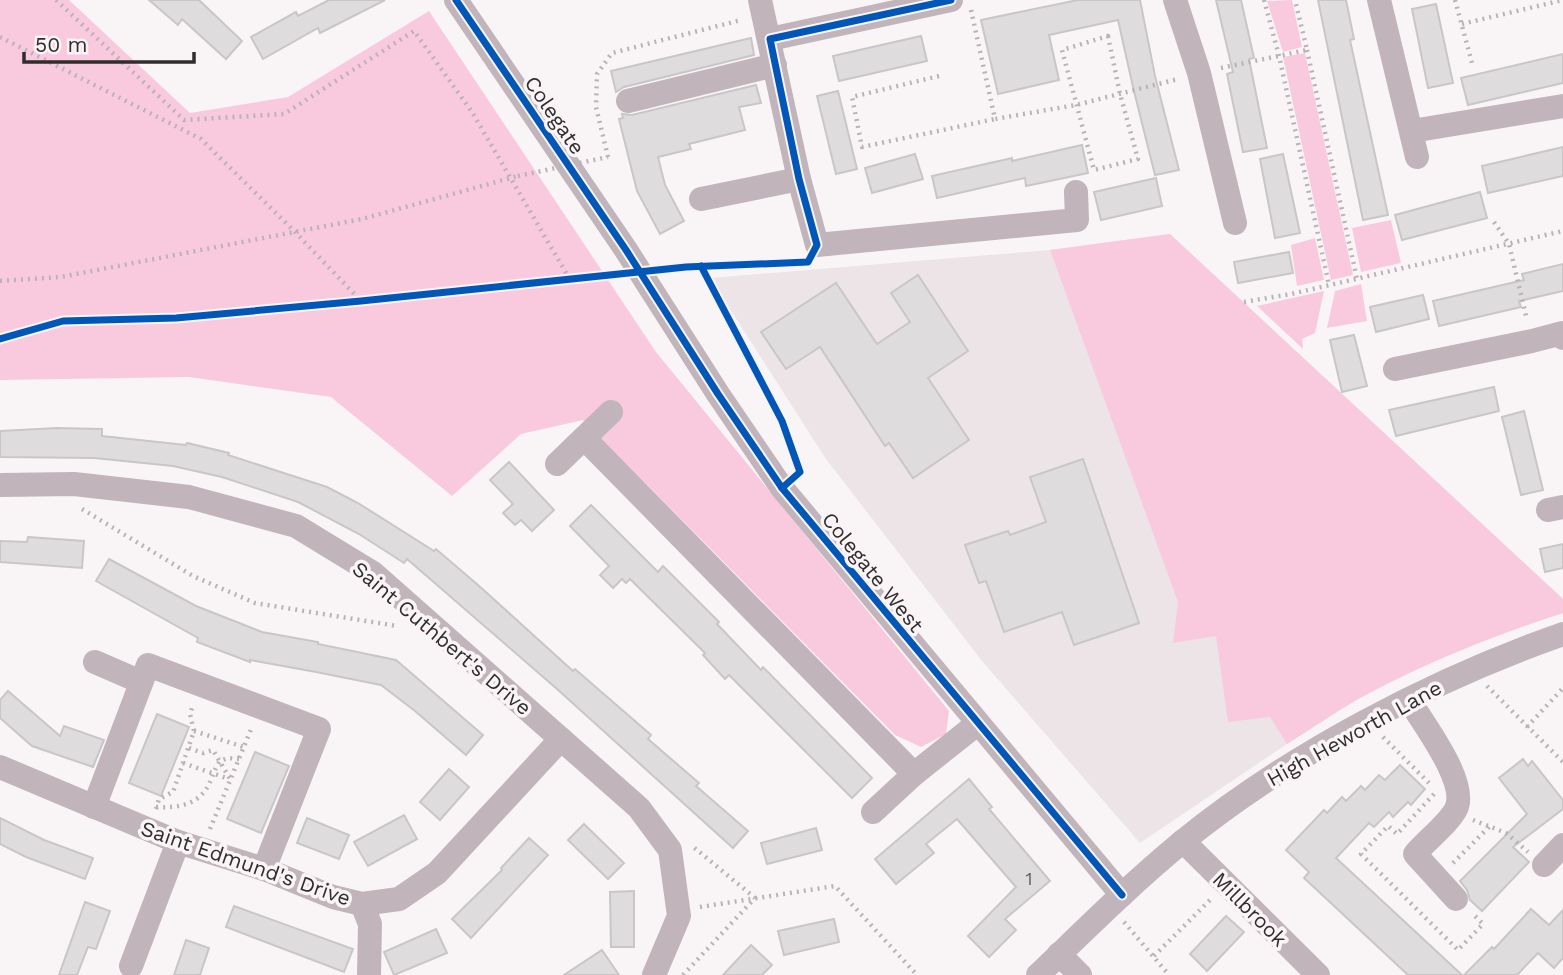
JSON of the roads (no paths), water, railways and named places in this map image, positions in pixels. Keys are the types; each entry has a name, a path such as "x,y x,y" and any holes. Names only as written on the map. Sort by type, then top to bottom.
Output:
{"street":[{"name":"Colegate","path":"456,0 626,250"},
{"path":"769,39 951,0"},
{"path":"1175,0 1199,73 1235,223"},
{"path":"1379,0 1417,157"},
{"path":"762,7 799,179 817,245 1077,220 1076,192"},
{"path":"628,101 775,65"},
{"path":"1412,131 1563,106"},
{"path":"701,199 799,179"},
{"name":"Colegate West","path":"626,250 782,488 977,724 1116,901"},
{"path":"1395,369 1562,333 1563,338"},
{"path":"556,464 611,412"},
{"path":"584,438 914,774"},
{"name":"Saint Cuthbert's Drive","path":"0,485 74,484 189,497 296,526 373,573 639,808 670,850 679,916 654,975"},
{"name":"High Heworth Lane","path":"1038,975 1183,841 1306,755 1471,670 1563,634"},
{"path":"95,662 141,682"},
{"path":"94,807 148,664 319,729 264,869"},
{"path":"1409,700 1451,770 1459,792 1456,810 1415,854 1456,899"},
{"path":"873,812 914,774 977,724"},
{"name":"Saint Edmund's Drive","path":"0,768 94,807 152,818 178,842 264,869 333,897 362,904 400,899 437,873 561,739"},
{"name":"Millbrook","path":"1183,841 1318,975"},
{"path":"131,967 178,842"},
{"path":"1544,865 1563,845"},
{"path":"362,904 370,924 369,975"},
{"path":"1059,954 1080,975"}]}
